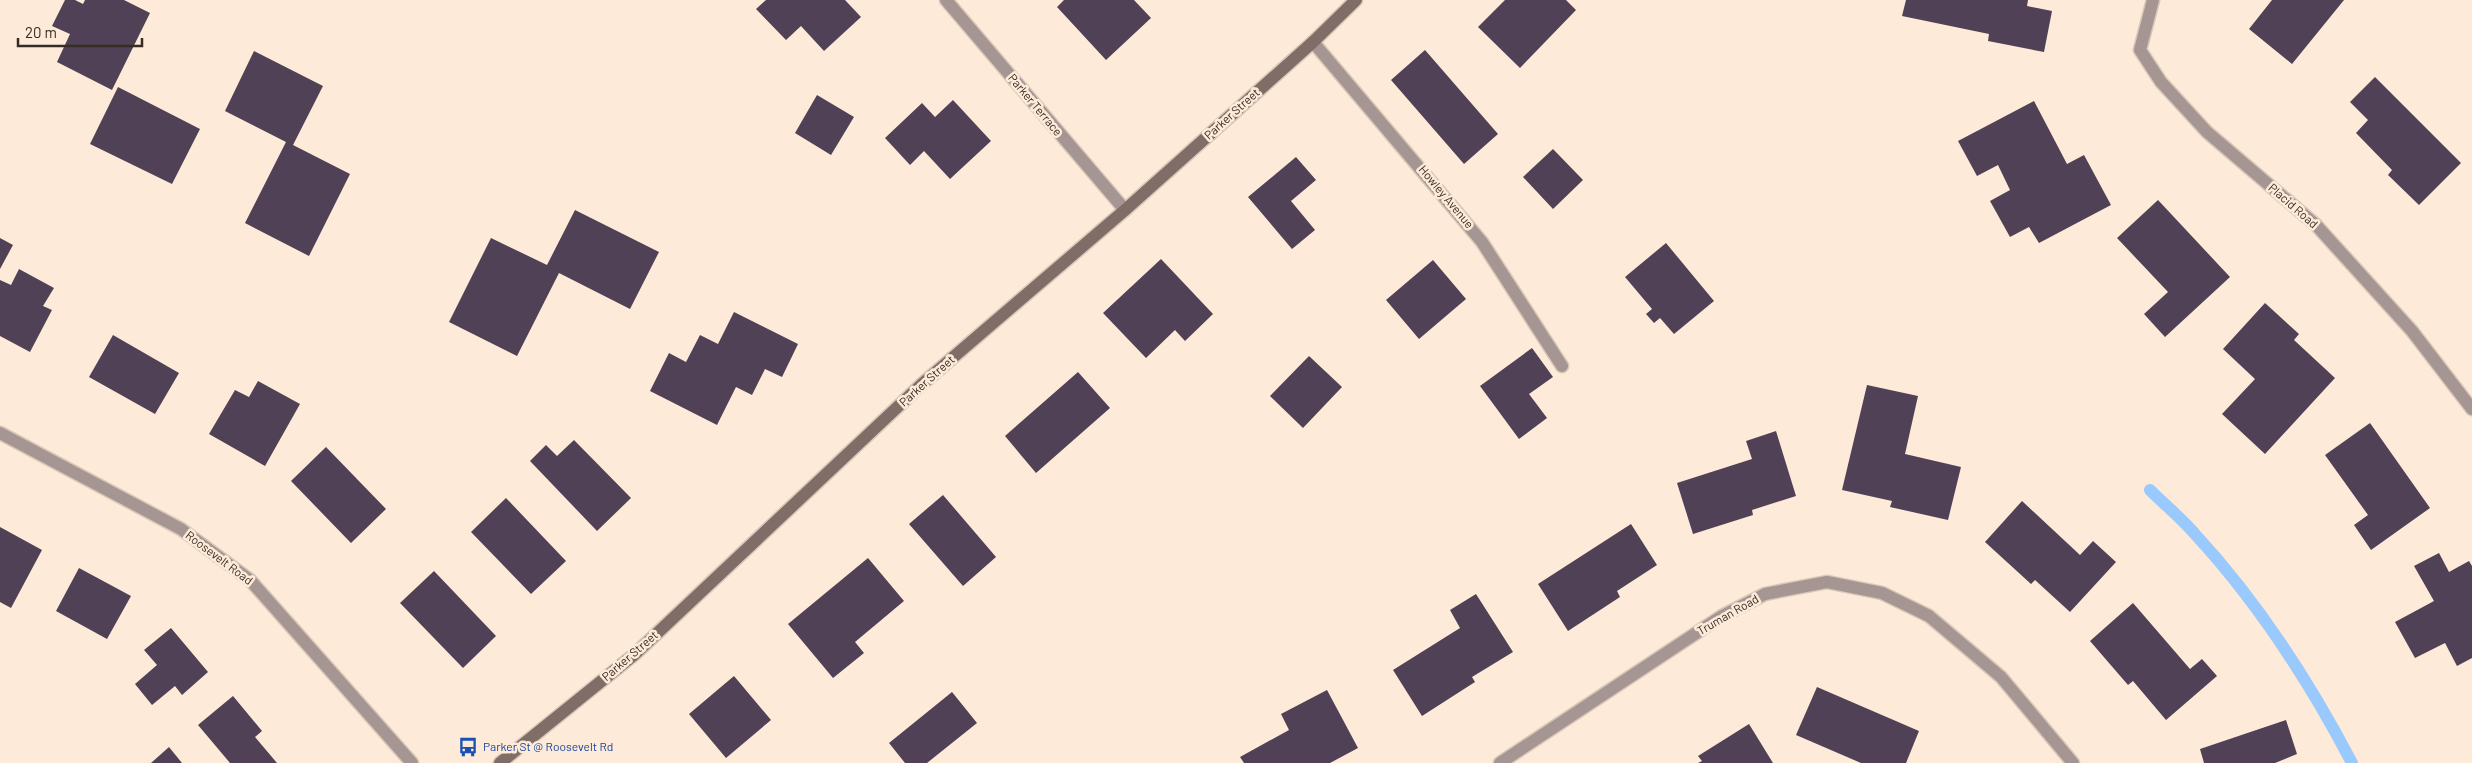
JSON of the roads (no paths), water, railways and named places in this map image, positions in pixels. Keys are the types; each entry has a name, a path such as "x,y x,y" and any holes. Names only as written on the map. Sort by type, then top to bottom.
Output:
{"main road":[{"name":"Parker Street","path":"500,763 635,654 922,384 1125,210 1313,42 1356,0"}],"street":[{"name":"Parker Terrace","path":"946,0 1125,210"},
{"name":"Placid Road","path":"2152,0 2140,50 2160,82 2207,132 2316,226 2412,331 2472,409"},
{"name":"Howley Avenue","path":"1313,42 1482,242 1562,366"},
{"name":"Roosevelt Road","path":"0,433 181,529 250,580 412,763"},
{"name":"Truman Road","path":"1500,763 1722,616 1765,594 1827,582 1882,593 1930,616 2001,677 2073,763"}],"waterway":[{"path":"2150,490 2194,533 2260,614 2300,672 2352,763"}],"place":[{"name":"Parker St @ Roosevelt Rd","path":"468,747"}]}
